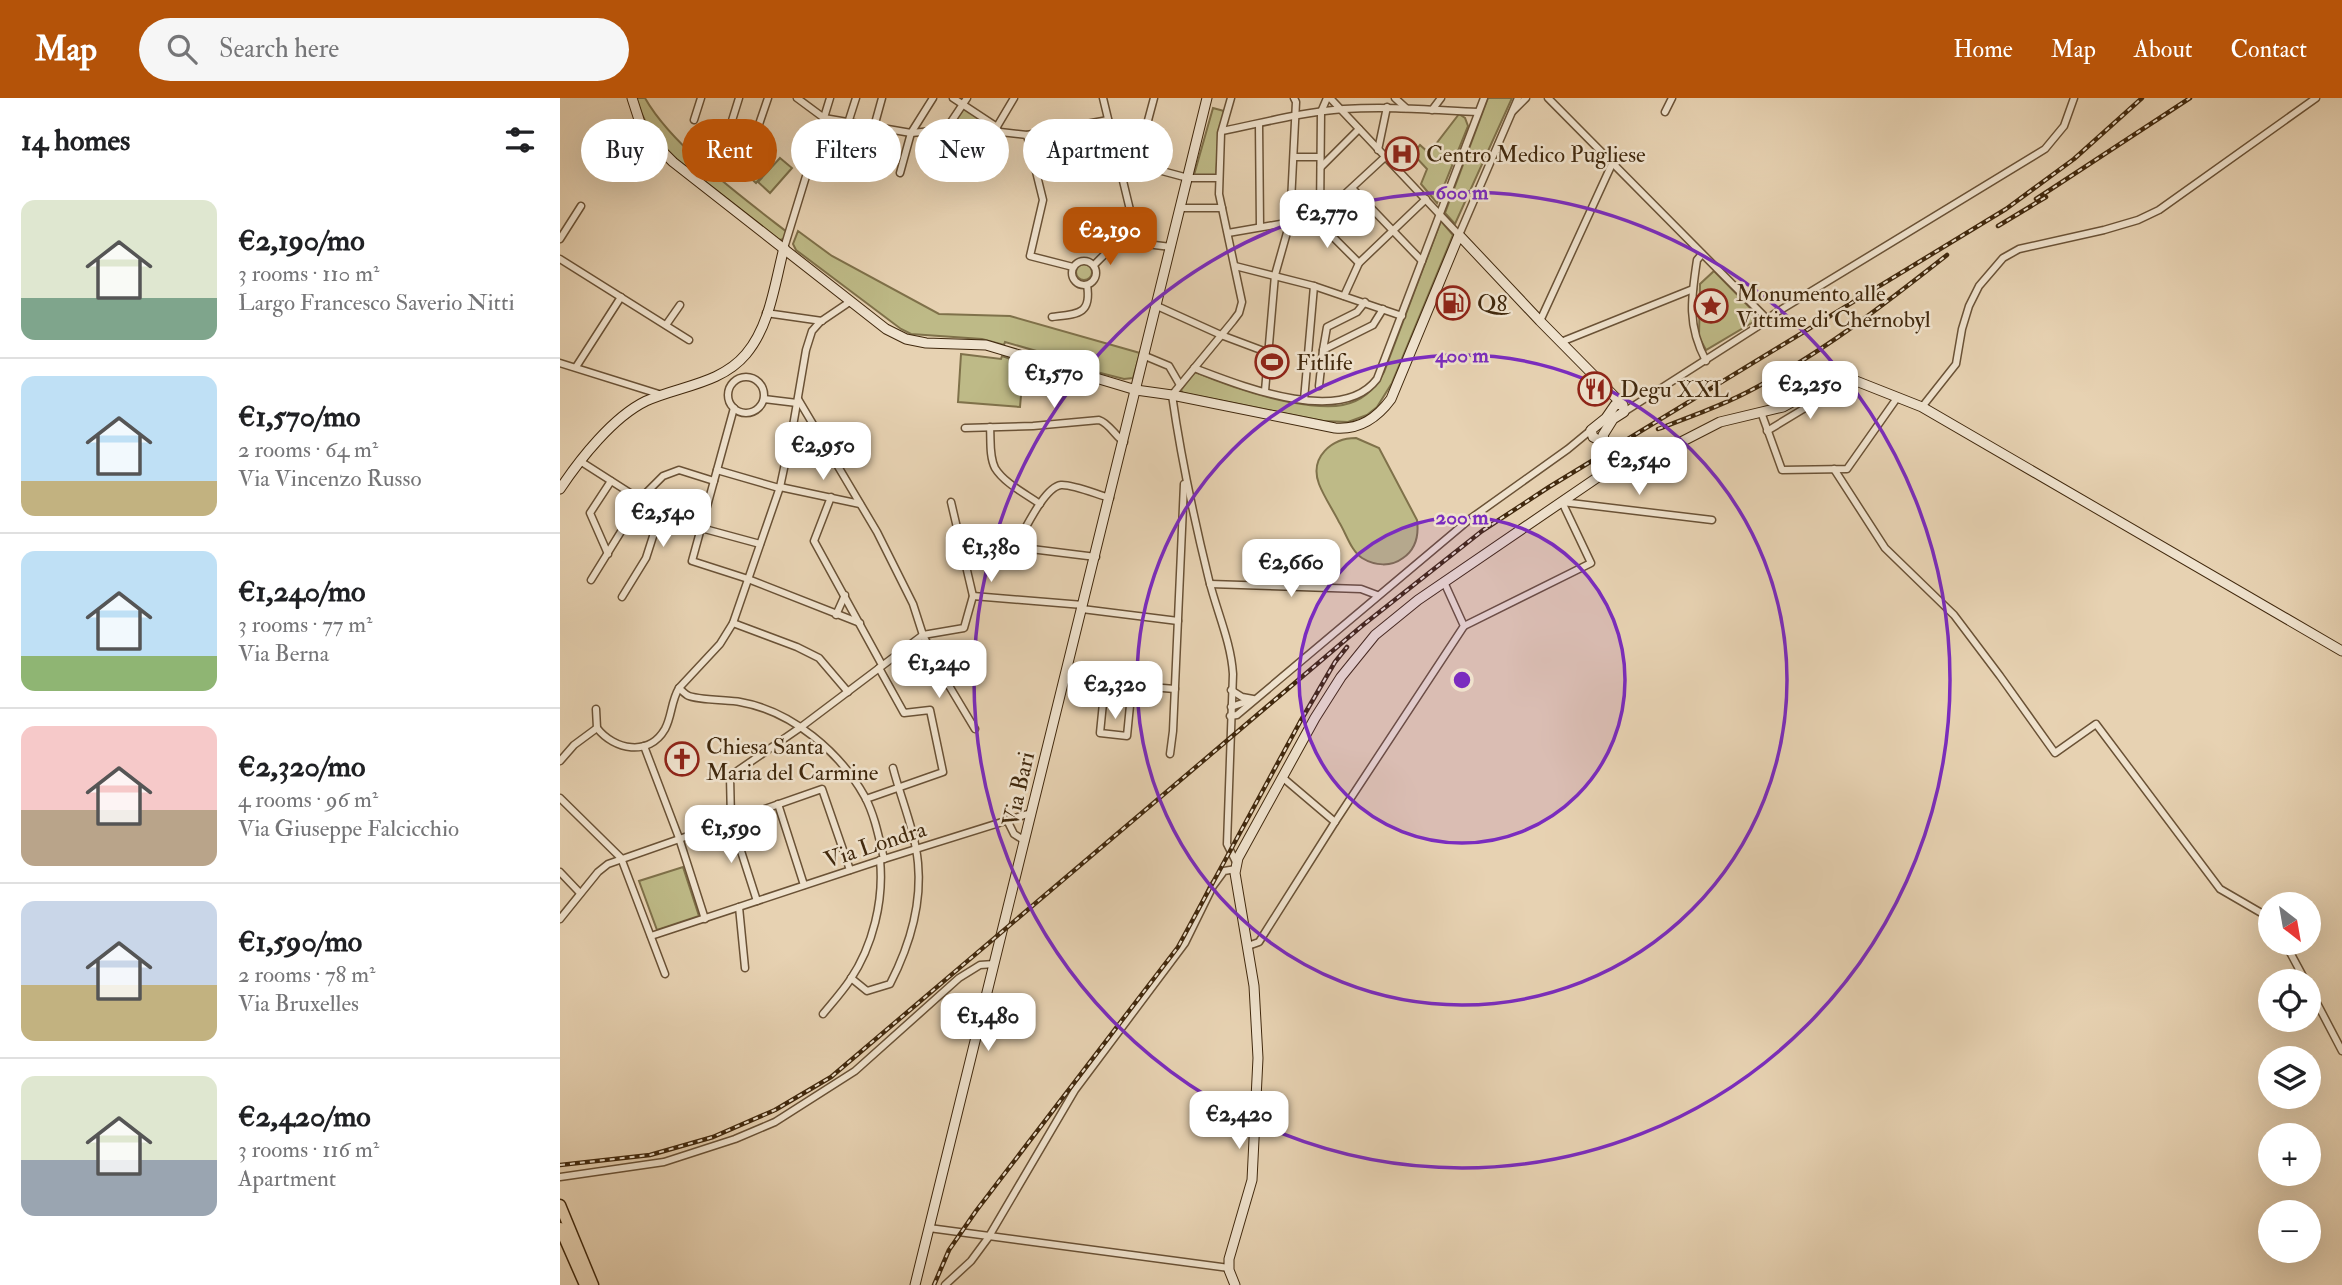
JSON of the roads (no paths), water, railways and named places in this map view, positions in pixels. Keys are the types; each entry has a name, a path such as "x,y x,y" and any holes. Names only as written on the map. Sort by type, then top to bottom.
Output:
{"highway":[{"path":"560,1205 593,1285"},
{"path":"560,1228 584,1285"}],"main road":[{"path":"632,98 643,132 653,144 886,328 906,339 926,343 986,345 1136,390 1335,428 1354,427 1372,419 1391,399 1459,235 1608,392 1619,409 1599,434 1620,464"},
{"name":"Via Bari","path":"915,1285 1207,98"},
{"path":"560,489 580,461 632,409 663,395 714,378 745,356 756,341 785,248"},
{"path":"1235,1285 1229,1268 1252,1180 1257,1031 1236,867 1238,858 1335,688 1375,635 1418,600 1620,464 1651,457 1720,422 1783,407 1838,377 1846,377 1922,408 1944,420 2342,651"}],"street":[{"path":"694,119 701,98"},
{"path":"732,119 739,98"},
{"path":"761,119 768,98"},
{"path":"797,98 824,118 830,119"},
{"path":"785,248 830,98"},
{"path":"849,119 856,98"},
{"path":"876,119 882,98"},
{"path":"901,169 911,133 932,100 921,98"},
{"path":"953,98 965,101 985,119"},
{"path":"1002,119 1014,98"},
{"path":"1103,98 1108,119"},
{"path":"1148,119 1153,98"},
{"path":"945,1285 971,1261 988,1238 1075,1090 1185,943 1224,871 1236,867 1227,844 1231,653 1210,584 1185,475 1172,395 1241,308 1236,266 1219,194 1222,131 1231,98"},
{"path":"1265,391 1275,275 1290,222 1295,156 1294,98"},
{"path":"1359,263 1317,218 1321,112 1329,98 1459,235 1518,98"},
{"path":"1378,150 1386,107 1385,98"},
{"path":"1395,98 1406,108"},
{"path":"1432,110 1441,98"},
{"path":"1194,368 1240,386 1304,400 1341,400 1373,385 1402,316 1484,98"},
{"path":"1510,115 1527,98"},
{"path":"1665,112 1672,98"},
{"path":"1619,409 1638,401 1706,361 1767,319 2045,149 2064,126 2074,98"},
{"path":"1922,408 1956,364 1969,306 1979,286 2003,258 2020,249 2104,230 2138,220 2159,210 2316,98"},
{"path":"1550,99 1767,319"},
{"path":"953,119 965,101"},
{"path":"1222,131 1340,109 1386,107 1478,112"},
{"path":"1259,124 1260,227"},
{"path":"1321,167 1359,129"},
{"path":"901,131 915,133"},
{"path":"1295,156 1321,157"},
{"path":"1228,233 1317,218 1385,157"},
{"path":"1540,321 1612,164"},
{"path":"1173,174 1188,178 1219,178"},
{"path":"1039,182 1043,200 1030,256 1073,268"},
{"path":"1123,182 1138,243 1171,247"},
{"path":"1352,188 1422,261"},
{"path":"1344,296 1359,263 1426,199"},
{"path":"560,239 581,205"},
{"path":"1181,208 1222,208"},
{"path":"1094,265 1133,226"},
{"path":"1702,254 1697,260 1693,289 1694,335 1706,361"},
{"path":"560,258 689,340"},
{"path":"1082,261 1089,261 1094,265 1096,277 1087,285 1079,284 1073,279 1073,268 1082,261"},
{"path":"1236,266 1314,286 1402,316"},
{"path":"1052,317 1077,314 1084,309 1088,300 1087,285"},
{"path":"1304,400 1314,286"},
{"path":"1560,342 1693,289"},
{"path":"576,368 621,297"},
{"path":"596,709 597,728 616,745 631,748 644,746 664,731 673,697 720,644 733,623 780,487 812,331 851,301"},
{"path":"1319,386 1326,327 1357,312 1365,302"},
{"path":"666,325 680,305"},
{"path":"1157,306 1269,353"},
{"path":"1323,350 1373,325 1383,309"},
{"path":"766,313 822,321"},
{"path":"1145,356 1169,366 1180,385"},
{"path":"560,363 663,395"},
{"path":"724,372 733,383"},
{"path":"744,378 755,380 763,388 764,399 762,405 753,412 741,413 734,408 728,394 733,383 744,378"},
{"path":"1767,431 1810,405 1804,395"},
{"path":"1761,412 1782,470 1847,469 1897,398"},
{"path":"764,399 797,401"},
{"path":"797,401 860,504 913,604 923,635 948,684 975,729"},
{"path":"734,408 692,561 748,579 860,624"},
{"path":"965,428 1099,420 1105,422 1124,442"},
{"path":"990,427 994,466 1002,476 1040,504"},
{"path":"1230,716 1237,715 1469,519 1568,449 1599,434"},
{"path":"580,461 641,500"},
{"path":"717,470 860,504"},
{"path":"1833,470 1885,548 1954,615 2055,753 2096,724 2220,889 2258,910"},
{"path":"591,580 641,500 658,480 674,471 686,471 714,481"},
{"path":"1170,754 1185,475"},
{"path":"608,554 590,513 611,481"},
{"path":"1096,556 1015,547 1040,504 1053,488 1062,485 1110,498"},
{"path":"831,497 814,541 845,595 904,713 930,710 943,772 866,799"},
{"path":"757,901 731,820 730,776 801,727 923,635 964,628 973,596 951,502"},
{"path":"1562,502 1712,520"},
{"path":"1248,946 1259,942 1464,625 1591,563 1562,502"},
{"path":"622,597 646,558 656,527 633,513"},
{"path":"701,528 760,544"},
{"path":"1444,582 1464,625"},
{"path":"1210,584 1361,589 1377,595"},
{"path":"836,615 845,595"},
{"path":"973,596 1083,607 1178,621"},
{"path":"733,623 819,658 848,692"},
{"path":"1065,680 1175,689"},
{"path":"1105,683 1100,733 1127,736 1132,685"},
{"path":"679,688 691,697 743,702 763,708 801,727 835,757 866,799 875,824 882,860 881,896 861,960 851,978 823,1014"},
{"path":"1231,690 1242,697 1253,699"},
{"path":"1231,707 1253,699"},
{"path":"560,761 574,745 597,728"},
{"path":"644,746 679,838 705,919"},
{"path":"851,978 867,991 890,984 909,936 916,904 916,849 893,768"},
{"path":"1282,777 1335,822"},
{"path":"560,919 602,867 621,858 822,789 850,870"},
{"path":"560,798 621,858 665,974"},
{"path":"778,804 804,885"},
{"name":"Via Londra","path":"651,936 1031,813"},
{"path":"1007,820 1013,834 1026,841"},
{"path":"560,872 580,893"},
{"path":"739,907 745,968"},
{"path":"560,1177 664,1162 735,1139 775,1122 855,1071 959,978 980,965 994,964"},
{"path":"2321,1011 2342,1051"},
{"path":"929,1228 988,1238 1229,1268"}],"railway":[{"path":"560,1165 650,1155 713,1137 775,1110 831,1077 1363,625 1482,531 1549,487 2006,209 2074,159 2142,98"},
{"path":"2036,199 2190,98"},
{"path":"1998,226 2046,197"},
{"path":"1658,429 1733,399 1807,358 1947,255"},
{"path":"934,1285 949,1250 976,1211 1178,947 1300,722 1335,662 1347,647"}],"place":[{"name":"Centro Medico Pugliese","path":"1402,154"},
{"name":"Q8","path":"1453,303"},
{"name":"Monumento alle Vittime di Chernobyl","path":"1711,306"},
{"name":"Fitlife","path":"1272,362"},
{"name":"Degu XXL","path":"1595,389"},
{"name":"Chiesa Santa Maria del Carmine","path":"682,759"}]}
